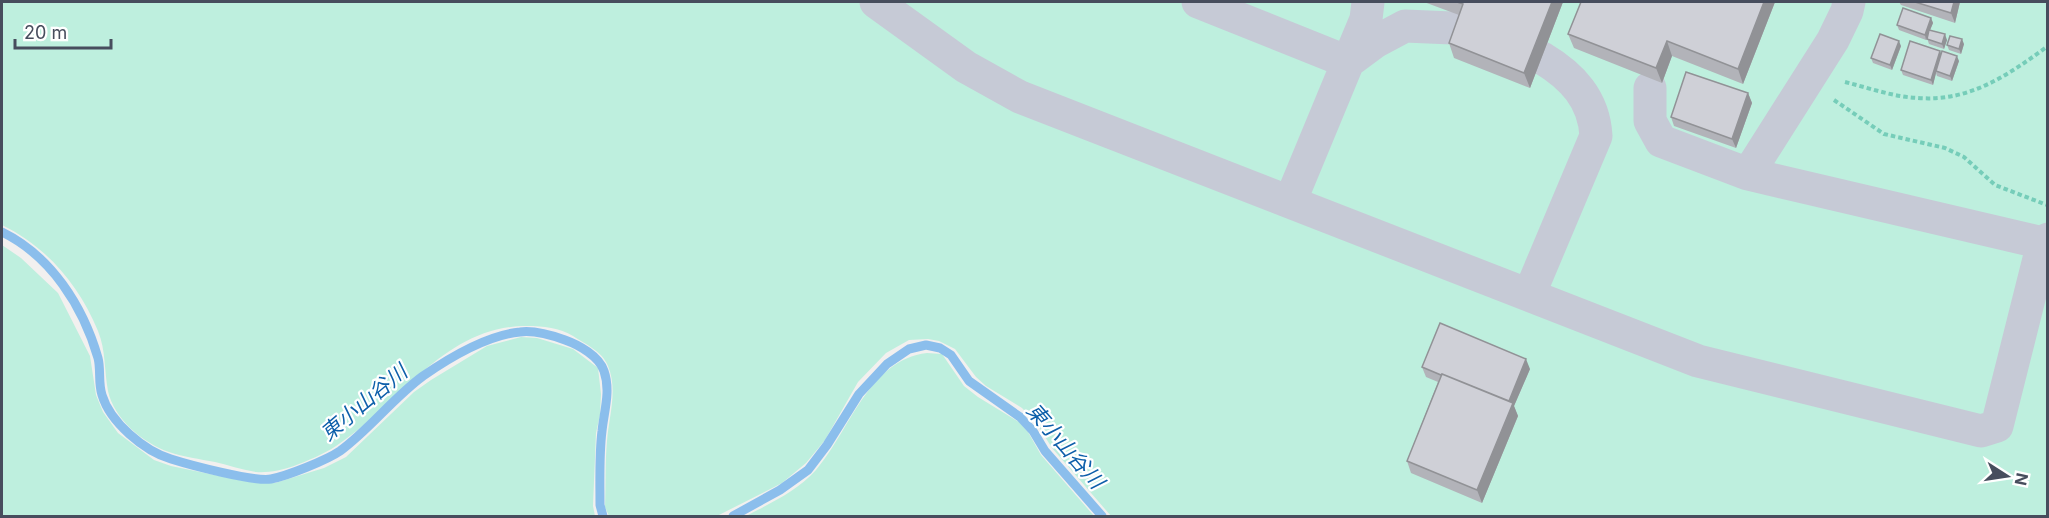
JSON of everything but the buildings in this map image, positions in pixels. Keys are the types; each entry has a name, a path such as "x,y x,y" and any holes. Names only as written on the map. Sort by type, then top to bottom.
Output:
{"street":[{"path":"876,2 966,68 1020,97 1698,361 1981,431 1997,426 2045,241 1748,174 1661,141 1650,121 1650,88"},
{"path":"1198,2 1348,62"},
{"path":"1290,202 1366,19 1368,2"},
{"path":"1748,174 1833,40 1849,2"},
{"path":"1348,62 1375,42 1405,27 1452,28 1463,32"},
{"path":"1529,295 1596,136 1596,123 1591,105 1579,87 1561,69 1542,58"}],"path":[{"path":"1809,75 1917,98 1948,97 1981,88 2008,75 2048,46"},
{"path":"1809,75 1825,94 1884,134 1945,148 1964,157 1995,185 2048,206"}],"green space":[{"path":"2,2 2047,2 2047,516 1111,516 1052,448 1037,424 1022,408 986,386 976,377 955,349 939,341 928,339 909,340 886,353 858,382 825,440 806,463 782,483 717,516 609,516 605,507 606,457 613,394 608,366 597,352 568,333 533,326 497,329 471,339 447,353 336,446 294,466 275,471 256,472 180,455 149,443 131,429 116,411 108,391 101,338 81,298 60,269 47,256 33,244 2,225"},
{"path":"2,245 21,258 58,293 90,356 96,395 103,412 118,433 154,460 171,466 239,480 275,483 324,468 346,457 414,392 487,346 521,337 537,338 573,349 598,368 601,394 596,433 593,506 595,516 2,516"},
{"path":"927,353 942,354 964,386 1019,422 1028,432 1041,455 1094,516 746,516 792,490 809,477 828,454 875,383 907,358"}],"waterway":[{"name":"東小山谷川","path":"2,232 36,254 63,284 92,339 98,358 102,395 120,425 139,442 161,455 237,476 271,479 334,455 423,376 482,342 508,334 531,332 554,336 576,345 598,361 606,378 607,394 600,459 600,505 603,516"},
{"name":"東小山谷川","path":"733,516 780,490 808,470 827,445 859,394 887,364 909,349 926,345 940,348 951,355 969,381 1020,417 1033,431 1045,451 1102,516"}]}
